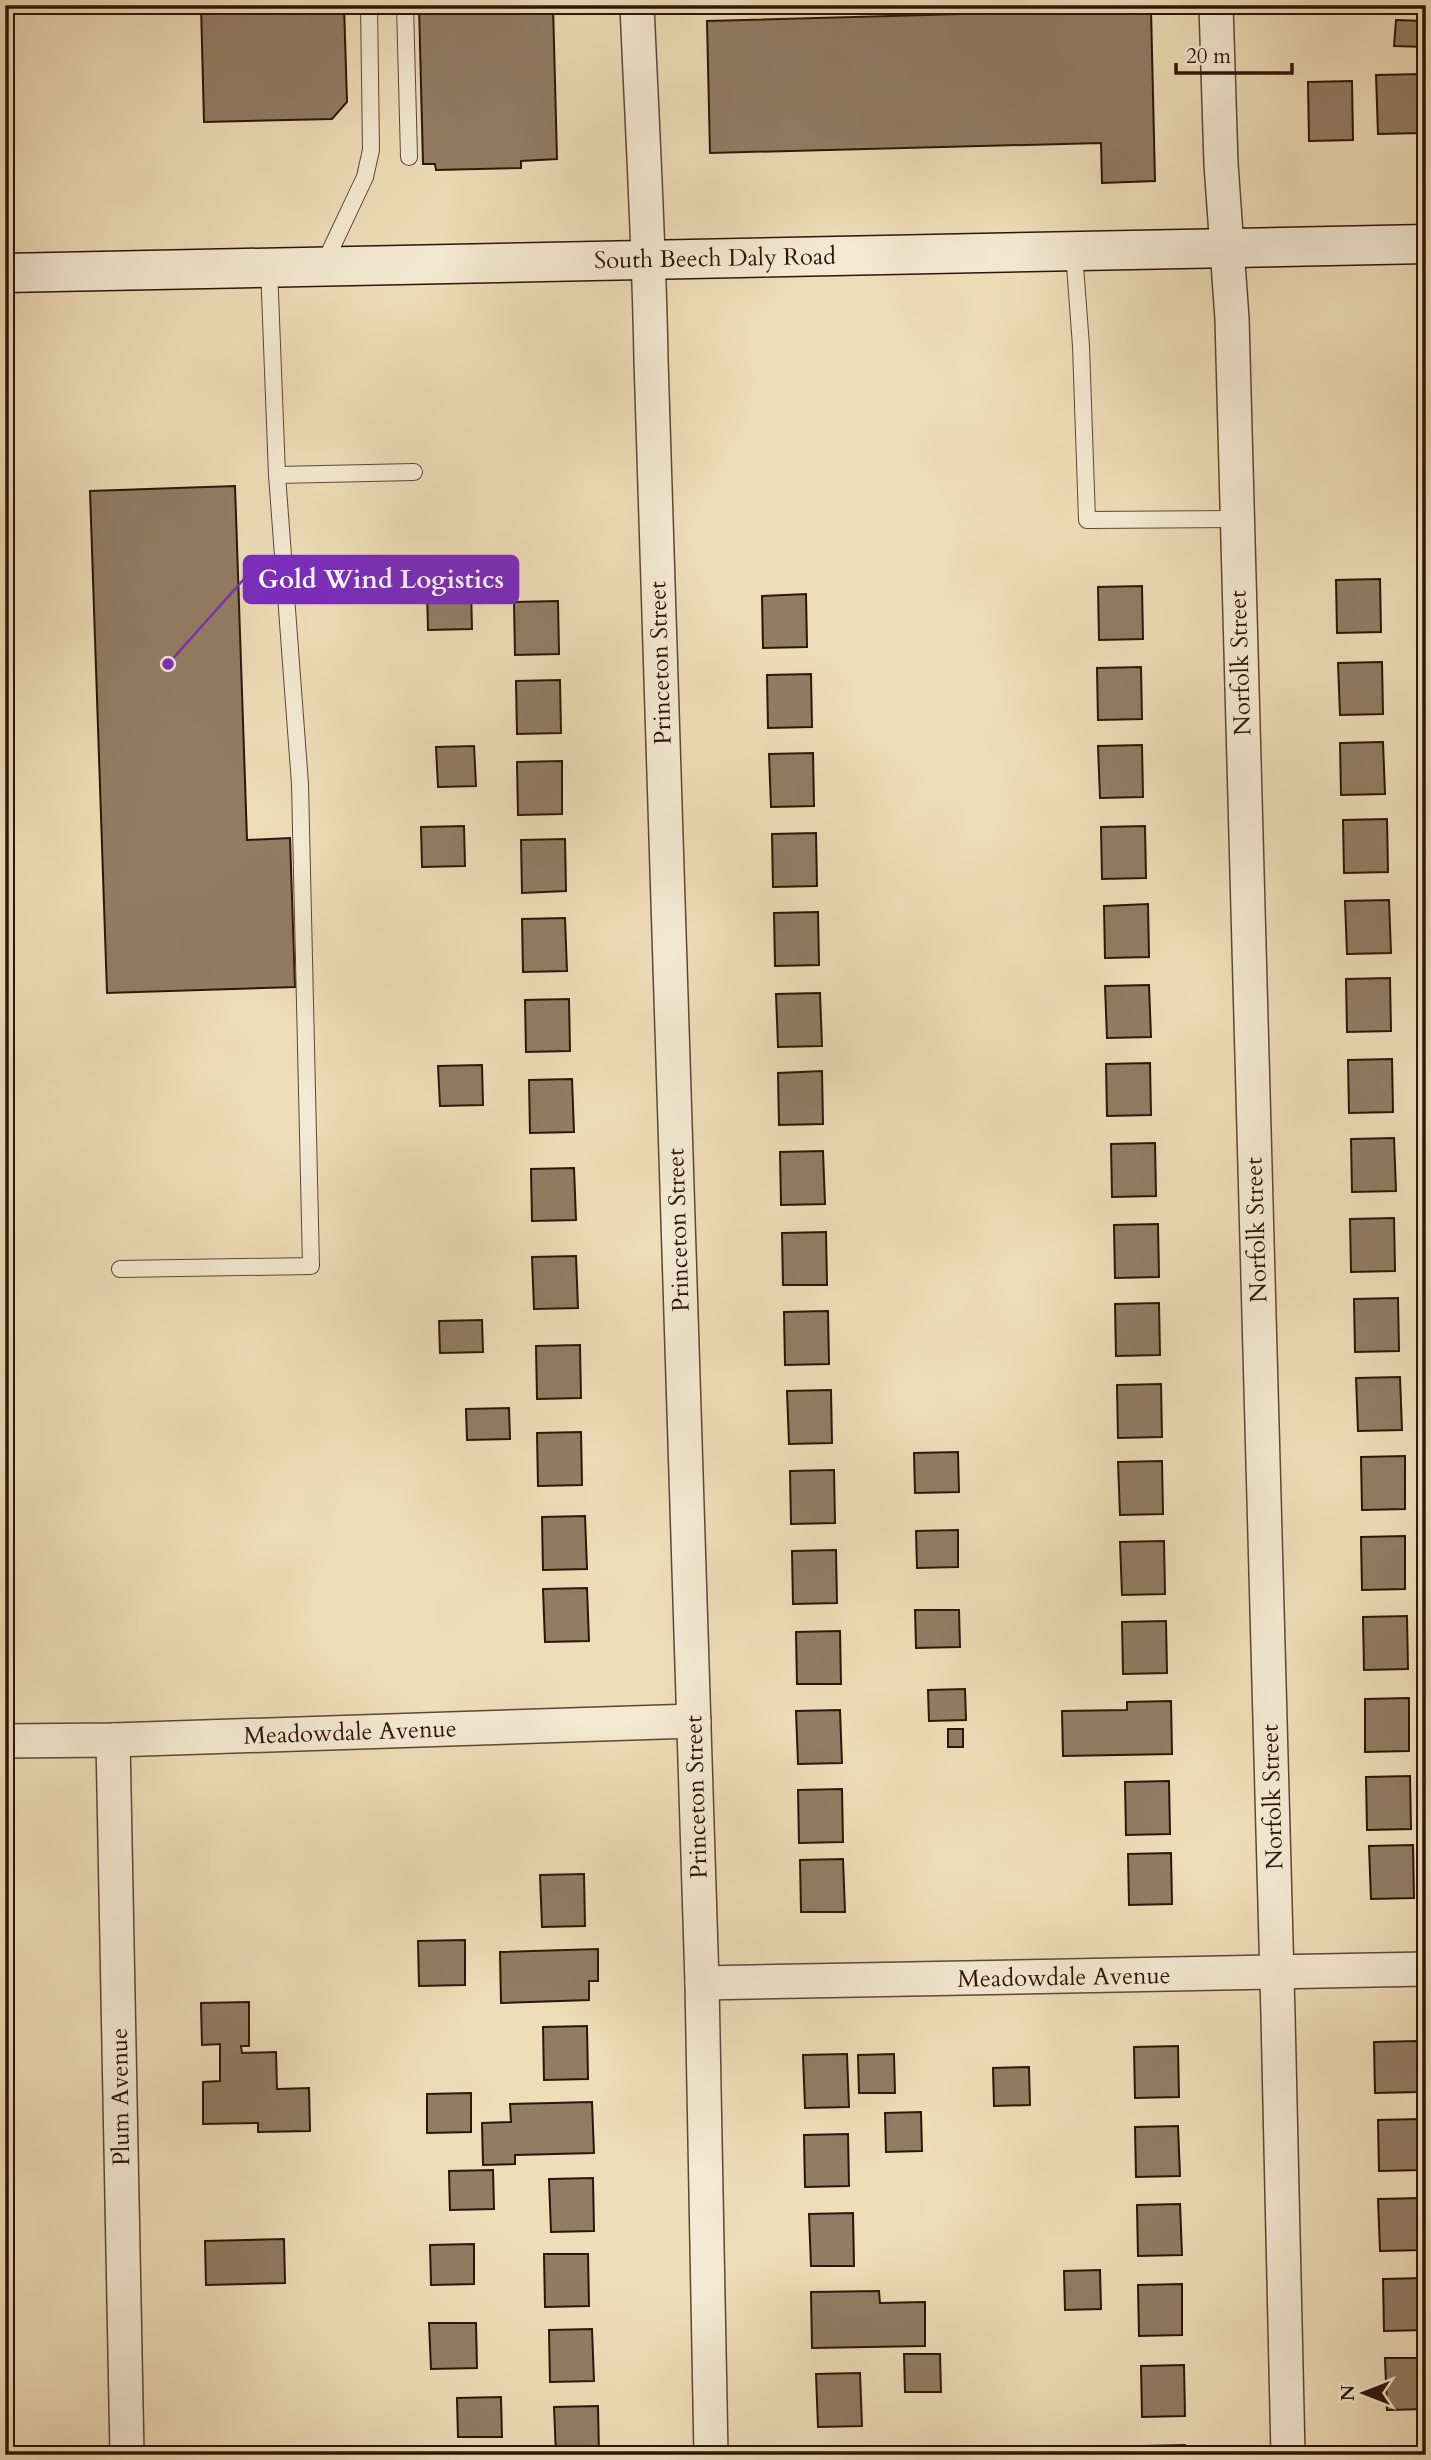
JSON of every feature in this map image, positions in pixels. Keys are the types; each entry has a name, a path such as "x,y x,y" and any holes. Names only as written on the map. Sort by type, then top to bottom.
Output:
{"main road":[{"name":"South Beech Daly Road","path":"5,273 1426,244"}],"street":[{"name":"Princeton Street","path":"638,5 649,259 650,360 702,1983 711,2455"},
{"name":"Norfolk Street","path":"1216,5 1221,164 1232,319 1288,2455"},
{"name":"Meadowdale Avenue","path":"5,1741 113,1740 694,1721"},
{"name":"Plum Avenue","path":"113,1740 127,2455"},
{"name":"Meadowdale Avenue","path":"702,1983 1426,1969"}],"lane":[{"path":"323,266 365,177 371,150 369,5"},
{"path":"405,5 409,157"},
{"path":"1074,252 1081,346 1087,520 1236,519"},
{"path":"120,1269 311,1266 300,784 277,474 269,267"},
{"path":"277,474 414,472"}],"building":[{"path":"201,5 344,5 347,102 332,119 204,122"},
{"path":"419,5 553,5 557,159 521,161 521,168 436,170 435,164 423,164"},
{"path":"1151,9 1155,181 1102,183 1101,143 710,153 707,21"},
{"path":"1396,20 1426,21 1426,47 1394,46"},
{"path":"1421,74 1422,133 1378,134 1376,75"},
{"path":"1352,81 1353,140 1309,141 1308,82"},
{"path":"235,486 247,840 290,838 295,987 107,993 90,491"},
{"path":"1380,579 1381,632 1337,633 1336,580"},
{"path":"1142,586 1143,639 1099,640 1098,587"},
{"path":"427,589 471,589 472,629 428,630"},
{"path":"806,594 807,647 763,648 762,596"},
{"path":"558,601 559,654 515,655 514,602"},
{"path":"1382,662 1383,714 1340,715 1338,663"},
{"path":"1141,667 1142,719 1098,720 1097,668"},
{"path":"811,674 812,727 768,728 767,675"},
{"path":"560,680 561,733 517,734 516,681"},
{"path":"1383,742 1385,794 1341,795 1340,743"},
{"path":"1142,745 1143,797 1100,798 1098,746"},
{"path":"474,746 476,786 438,787 436,747"},
{"path":"813,753 814,806 771,807 769,754"},
{"path":"562,761 562,814 518,815 517,762"},
{"path":"1387,819 1388,872 1344,873 1343,820"},
{"path":"464,826 465,866 422,867 421,827"},
{"path":"1145,826 1146,878 1102,879 1101,827"},
{"path":"816,833 817,886 773,887 772,834"},
{"path":"565,839 566,891 522,893 521,840"},
{"path":"1389,900 1391,953 1347,954 1345,901"},
{"path":"1148,904 1149,957 1105,958 1104,906"},
{"path":"818,912 819,965 775,966 774,913"},
{"path":"565,918 567,971 523,972 522,919"},
{"path":"1390,978 1391,1031 1347,1032 1346,979"},
{"path":"1149,985 1151,1037 1107,1038 1105,986"},
{"path":"820,993 822,1046 778,1047 776,994"},
{"path":"569,999 570,1051 526,1052 525,1000"},
{"path":"1392,1059 1393,1112 1349,1113 1348,1060"},
{"path":"1150,1063 1151,1115 1107,1116 1106,1064"},
{"path":"482,1065 483,1105 440,1106 438,1066"},
{"path":"822,1071 823,1124 779,1125 778,1073"},
{"path":"572,1079 574,1132 530,1133 529,1080"},
{"path":"1394,1138 1396,1191 1352,1192 1351,1139"},
{"path":"1155,1143 1156,1196 1112,1197 1111,1144"},
{"path":"823,1151 825,1204 781,1205 780,1152"},
{"path":"574,1168 576,1220 532,1221 531,1169"},
{"path":"1394,1218 1395,1271 1351,1272 1350,1219"},
{"path":"1158,1224 1159,1277 1115,1278 1114,1225"},
{"path":"826,1232 827,1285 783,1285 782,1233"},
{"path":"576,1256 578,1308 534,1309 532,1257"},
{"path":"1398,1298 1399,1351 1355,1352 1354,1299"},
{"path":"1159,1303 1160,1355 1116,1356 1115,1304"},
{"path":"828,1311 829,1364 785,1365 784,1312"},
{"path":"482,1320 483,1352 440,1353 439,1321"},
{"path":"580,1345 581,1398 537,1399 536,1346"},
{"path":"1400,1377 1402,1430 1358,1431 1356,1378"},
{"path":"1161,1384 1162,1437 1118,1438 1117,1385"},
{"path":"831,1390 832,1443 789,1444 787,1391"},
{"path":"509,1408 510,1439 467,1440 466,1409"},
{"path":"581,1432 582,1485 538,1486 537,1433"},
{"path":"958,1452 959,1492 915,1493 914,1453"},
{"path":"1405,1456 1405,1509 1362,1510 1361,1457"},
{"path":"1162,1461 1163,1514 1120,1515 1118,1462"},
{"path":"834,1470 835,1523 791,1524 790,1471"},
{"path":"585,1516 587,1569 543,1570 542,1517"},
{"path":"958,1530 958,1567 917,1568 916,1531"},
{"path":"1405,1536 1405,1589 1362,1590 1361,1537"},
{"path":"1164,1541 1165,1594 1122,1595 1120,1542"},
{"path":"836,1550 837,1603 793,1604 792,1551"},
{"path":"587,1588 589,1641 545,1642 543,1589"},
{"path":"915,1610 959,1610 960,1647 916,1648"},
{"path":"1407,1616 1408,1669 1364,1670 1363,1617"},
{"path":"1166,1621 1167,1673 1123,1674 1122,1622"},
{"path":"840,1631 841,1684 797,1684 796,1632"},
{"path":"965,1689 966,1720 929,1721 928,1690"},
{"path":"1409,1698 1409,1751 1365,1752 1365,1699"},
{"path":"1171,1701 1172,1754 1063,1756 1062,1711 1127,1710 1127,1702"},
{"path":"840,1710 842,1763 798,1764 796,1711"},
{"path":"948,1729 963,1729 963,1747 948,1747"},
{"path":"1410,1776 1411,1829 1367,1830 1366,1777"},
{"path":"1169,1781 1170,1834 1126,1835 1125,1782"},
{"path":"842,1789 843,1842 799,1843 798,1790"},
{"path":"1413,1845 1414,1898 1371,1899 1369,1846"},
{"path":"1171,1853 1172,1904 1129,1905 1128,1854"},
{"path":"843,1859 845,1912 801,1912 800,1860"},
{"path":"584,1874 585,1926 542,1927 540,1875"},
{"path":"465,1940 465,1985 419,1986 418,1941"},
{"path":"598,1949 598,1981 589,1981 589,2000 501,2003 500,1952"},
{"path":"249,2002 249,2046 241,2046 242,2053 276,2052 277,2089 309,2088 310,2131 258,2132 258,2123 203,2124 203,2082 220,2081 220,2044 202,2045 201,2003"},
{"path":"587,2026 588,2079 544,2080 543,2027"},
{"path":"1418,2041 1418,2092 1375,2093 1374,2042"},
{"path":"1178,2046 1179,2097 1135,2098 1134,2047"},
{"path":"847,2054 849,2107 805,2108 803,2055"},
{"path":"894,2054 895,2093 859,2093 858,2055"},
{"path":"1029,2067 1030,2105 994,2106 993,2068"},
{"path":"471,2093 471,2132 427,2133 427,2094"},
{"path":"592,2102 594,2153 515,2155 515,2164 483,2165 482,2123 511,2122 510,2104"},
{"path":"921,2112 922,2151 886,2152 885,2113"},
{"path":"1421,2119 1422,2170 1379,2171 1378,2120"},
{"path":"1178,2126 1180,2176 1136,2177 1135,2127"},
{"path":"848,2134 849,2186 805,2187 804,2135"},
{"path":"493,2170 494,2209 450,2210 449,2171"},
{"path":"593,2178 594,2231 551,2232 549,2179"},
{"path":"1422,2198 1423,2250 1380,2251 1378,2199"},
{"path":"1180,2204 1182,2255 1138,2256 1137,2205"},
{"path":"853,2213 854,2266 811,2266 809,2214"},
{"path":"284,2239 285,2283 206,2285 205,2241"},
{"path":"474,2244 474,2284 431,2285 430,2245"},
{"path":"544,2254 588,2254 589,2306 545,2307"},
{"path":"1100,2270 1101,2309 1065,2310 1064,2271"},
{"path":"1426,2278 1426,2330 1384,2331 1383,2279"},
{"path":"1182,2284 1182,2335 1139,2336 1138,2285"},
{"path":"879,2291 880,2303 925,2302 925,2346 812,2348 811,2292"},
{"path":"429,2323 476,2323 477,2368 431,2369"},
{"path":"592,2329 594,2381 550,2382 549,2330"},
{"path":"904,2354 940,2354 941,2392 905,2392"},
{"path":"1385,2358 1426,2358 1426,2409 1387,2410"},
{"path":"1184,2365 1185,2416 1142,2417 1141,2366"},
{"path":"860,2373 862,2426 818,2427 816,2374"},
{"path":"501,2397 502,2437 458,2437 457,2398"},
{"path":"598,2406 599,2455 556,2455 554,2407"},
{"path":"1185,2445 1186,2455 1142,2455 1142,2446"}],"place":[{"name":"Gold Wind Logistics","path":"168,664"}]}
